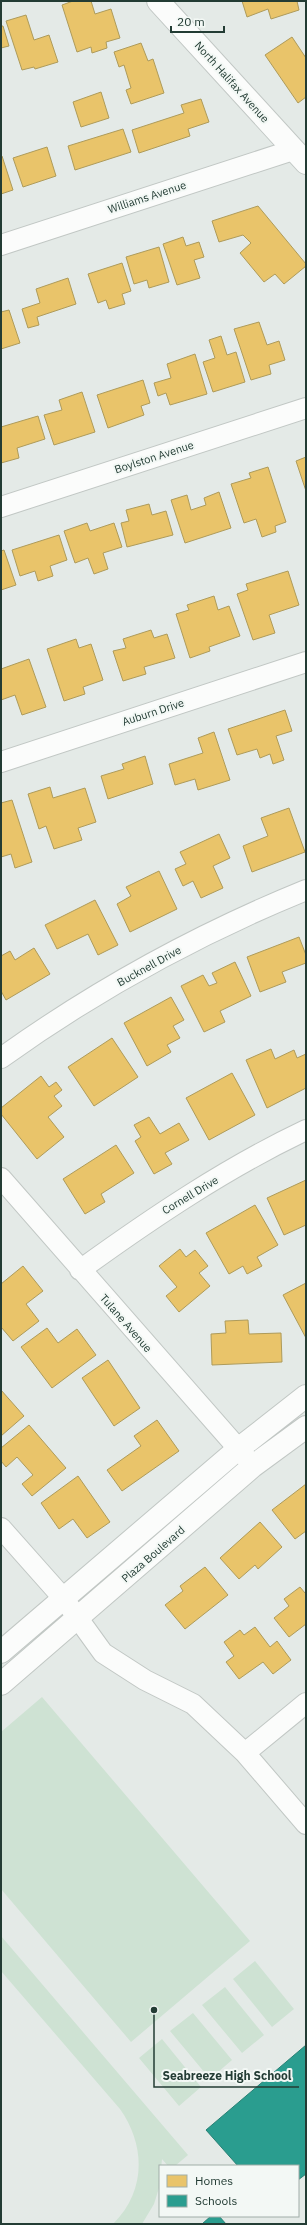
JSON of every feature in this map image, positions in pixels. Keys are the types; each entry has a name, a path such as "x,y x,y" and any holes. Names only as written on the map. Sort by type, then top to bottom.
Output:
{"street":[{"name":"North Halifax Avenue","path":"158,1 300,157"},
{"name":"Williams Avenue","path":"1,245 300,157"},
{"name":"Boylston Avenue","path":"1,507 306,408"},
{"name":"Auburn Drive","path":"1,762 306,662"},
{"name":"Bucknell Drive","path":"1,1058 51,1024 153,962 245,915 306,890"},
{"name":"Cornell Drive","path":"80,1270 154,1216 270,1147 306,1130"},
{"name":"Tulane Avenue","path":"1,1178 237,1450 254,1466"},
{"path":"1,1652 237,1450 306,1396"},
{"name":"Plaza Boulevard","path":"1,1684 254,1466 306,1427"},
{"path":"1,1528 64,1599 77,1620 103,1653 145,1680 192,1704 245,1753 306,1824"},
{"path":"245,1753 306,1703"}],"green space":[{"path":"42,1697 250,1941 131,2042 1,1889 1,1732"},
{"path":"1,1936 188,2155 176,2165 167,2165 162,2159 161,2165 159,2165 159,2188 154,2204 142,2224 113,2224 124,2211 132,2197 137,2183 139,2168 138,2153 135,2138 129,2123 120,2109 1,1971"},
{"path":"255,1961 294,2009 272,2027 233,1979"},
{"path":"225,1987 264,2035 242,2053 202,2005"},
{"path":"193,2013 232,2060 210,2079 170,2031"},
{"path":"162,2039 201,2087 179,2106 139,2058"}],"building: Homes":[{"path":"73,1 91,1 95,14 111,9 120,38 106,42 107,48 92,53 91,47 77,52 62,5"},
{"path":"242,1 297,1 299,10 271,19 268,9 247,17"},
{"path":"26,15 34,40 49,35 58,62 35,69 34,67 22,70 6,21"},
{"path":"1,26 3,26 9,46 1,48"},
{"path":"292,37 306,58 306,97 298,103 265,55"},
{"path":"141,43 148,61 153,59 164,93 131,104 126,90 131,88 124,65 119,67 114,52"},
{"path":"101,92 109,118 81,127 73,102"},
{"path":"201,99 209,122 188,129 190,136 139,153 132,130 184,113 181,105"},
{"path":"123,129 131,152 75,170 68,146"},
{"path":"47,147 56,176 23,187 13,158"},
{"path":"2,156 13,190 1,194 1,157"},
{"path":"258,206 306,264 306,266 284,284 275,274 264,282 240,253 251,243 243,235 219,242 212,221"},
{"path":"183,237 186,246 199,242 204,257 194,260 200,278 177,285 163,244"},
{"path":"159,247 169,282 149,288 147,280 134,284 126,257"},
{"path":"122,263 131,291 122,294 125,304 109,309 106,300 98,303 88,274"},
{"path":"68,278 76,304 37,317 39,325 28,328 22,309 40,303 36,289"},
{"path":"9,310 20,343 1,349 1,312"},
{"path":"259,322 267,345 279,341 285,360 269,365 271,374 251,380 234,329"},
{"path":"221,336 227,355 236,352 245,382 213,392 203,362 215,358 209,340"},
{"path":"195,354 207,394 170,405 166,393 158,396 154,383 171,378 167,364"},
{"path":"143,380 150,403 141,406 144,415 108,428 97,395"},
{"path":"82,392 95,432 54,445 44,415 62,410 59,400"},
{"path":"38,416 45,439 17,448 19,458 1,463 1,427"},
{"path":"306,457 306,491 296,461"},
{"path":"268,467 286,522 275,526 276,532 262,537 256,519 244,523 231,484 251,478 249,473"},
{"path":"219,492 231,528 185,543 171,500 187,495 191,510 206,505 204,498"},
{"path":"149,504 152,515 166,511 173,535 127,547 121,523 129,521 126,510"},
{"path":"87,523 90,531 114,523 122,547 103,553 108,569 94,574 88,558 75,563 64,531"},
{"path":"59,535 67,560 50,566 53,576 38,581 35,571 20,576 12,550"},
{"path":"4,550 16,585 1,590 1,551"},
{"path":"288,571 299,605 269,615 275,633 253,640 237,594 248,590 246,584"},
{"path":"214,596 218,610 229,606 240,636 209,647 210,651 190,658 176,614 189,610 187,605"},
{"path":"151,630 154,638 167,634 175,658 144,667 146,674 123,681 113,651 126,648 123,639"},
{"path":"76,639 79,648 91,644 103,680 83,687 85,694 64,701 47,649"},
{"path":"29,659 46,707 22,715 15,695 1,700 1,669"},
{"path":"285,710 292,731 276,736 284,760 273,764 270,754 260,758 257,749 237,755 228,729"},
{"path":"214,732 230,780 198,790 195,779 175,785 169,764 203,753 198,738"},
{"path":"145,756 153,784 108,799 101,776 124,769 122,764"},
{"path":"50,787 53,798 85,788 96,822 78,828 82,840 54,849 46,826 39,829 28,794"},
{"path":"12,800 32,862 15,868 11,854 1,857 1,803"},
{"path":"289,808 305,852 252,872 243,846 268,836 261,818"},
{"path":"219,834 230,858 213,866 223,888 201,898 193,881 183,886 175,869 186,864 180,852"},
{"path":"159,871 177,909 130,932 117,904 131,896 126,887"},
{"path":"95,900 118,945 98,955 88,934 57,949 45,925"},
{"path":"299,937 306,955 306,963 282,972 286,982 260,992 247,957"},
{"path":"34,948 50,974 6,1000 1,991 1,956 10,951 15,960"},
{"path":"235,962 251,996 220,1011 225,1022 204,1032 181,986 203,975 209,986 217,983 212,973"},
{"path":"171,997 184,1020 173,1026 180,1038 167,1045 171,1052 147,1066 124,1023"},
{"path":"112,1038 138,1077 94,1106 68,1067"},
{"path":"271,1049 275,1059 294,1050 297,1058 306,1054 306,1088 267,1108 246,1060"},
{"path":"232,1073 255,1115 209,1140 186,1098"},
{"path":"41,1076 49,1087 56,1082 62,1090 54,1096 62,1106 48,1117 64,1137 37,1159 1,1114 1,1108"},
{"path":"149,1117 160,1134 179,1123 189,1140 165,1153 172,1164 154,1174 135,1141 141,1137 134,1125"},
{"path":"116,1145 134,1173 101,1194 105,1202 85,1214 63,1179"},
{"path":"306,1180 306,1225 284,1235 267,1198"},
{"path":"255,1205 278,1245 257,1257 262,1266 247,1274 243,1266 229,1274 206,1233"},
{"path":"180,1249 186,1257 195,1250 208,1266 199,1273 210,1286 179,1312 166,1296 177,1287 159,1266"},
{"path":"23,1266 43,1291 26,1304 39,1321 13,1341 1,1327 1,1284"},
{"path":"306,1283 306,1338 283,1295"},
{"path":"248,1320 249,1334 281,1333 282,1362 212,1365 211,1334 226,1333 225,1321"},
{"path":"47,1328 58,1343 77,1329 96,1355 52,1388 21,1347"},
{"path":"108,1360 140,1408 114,1426 82,1378"},
{"path":"1,1390 24,1416 1,1436"},
{"path":"157,1420 179,1451 122,1491 107,1470 141,1446 134,1436"},
{"path":"29,1425 66,1468 32,1496 22,1484 33,1475 17,1457 6,1467 1,1461 1,1448"},
{"path":"78,1476 110,1522 87,1538 73,1519 59,1529 41,1503"},
{"path":"306,1484 306,1531 295,1539 272,1510"},
{"path":"260,1522 282,1547 258,1569 255,1565 239,1579 220,1558"},
{"path":"205,1567 228,1595 185,1629 165,1605 183,1591 180,1586"},
{"path":"300,1587 305,1593 306,1592 306,1624 289,1637 274,1618 289,1606 284,1599"},
{"path":"255,1627 270,1647 277,1641 291,1660 273,1674 263,1662 239,1679 226,1662 234,1656 224,1642 240,1630 244,1635"}],"building: Schools":[{"path":"306,2045 306,2174 299,2179 299,2165 237,2165 206,2130"},
{"path":"210,2217 220,2217 226,2224 202,2224"}],"place":[{"name":"Seabreeze High School","path":"154,2010"}]}
